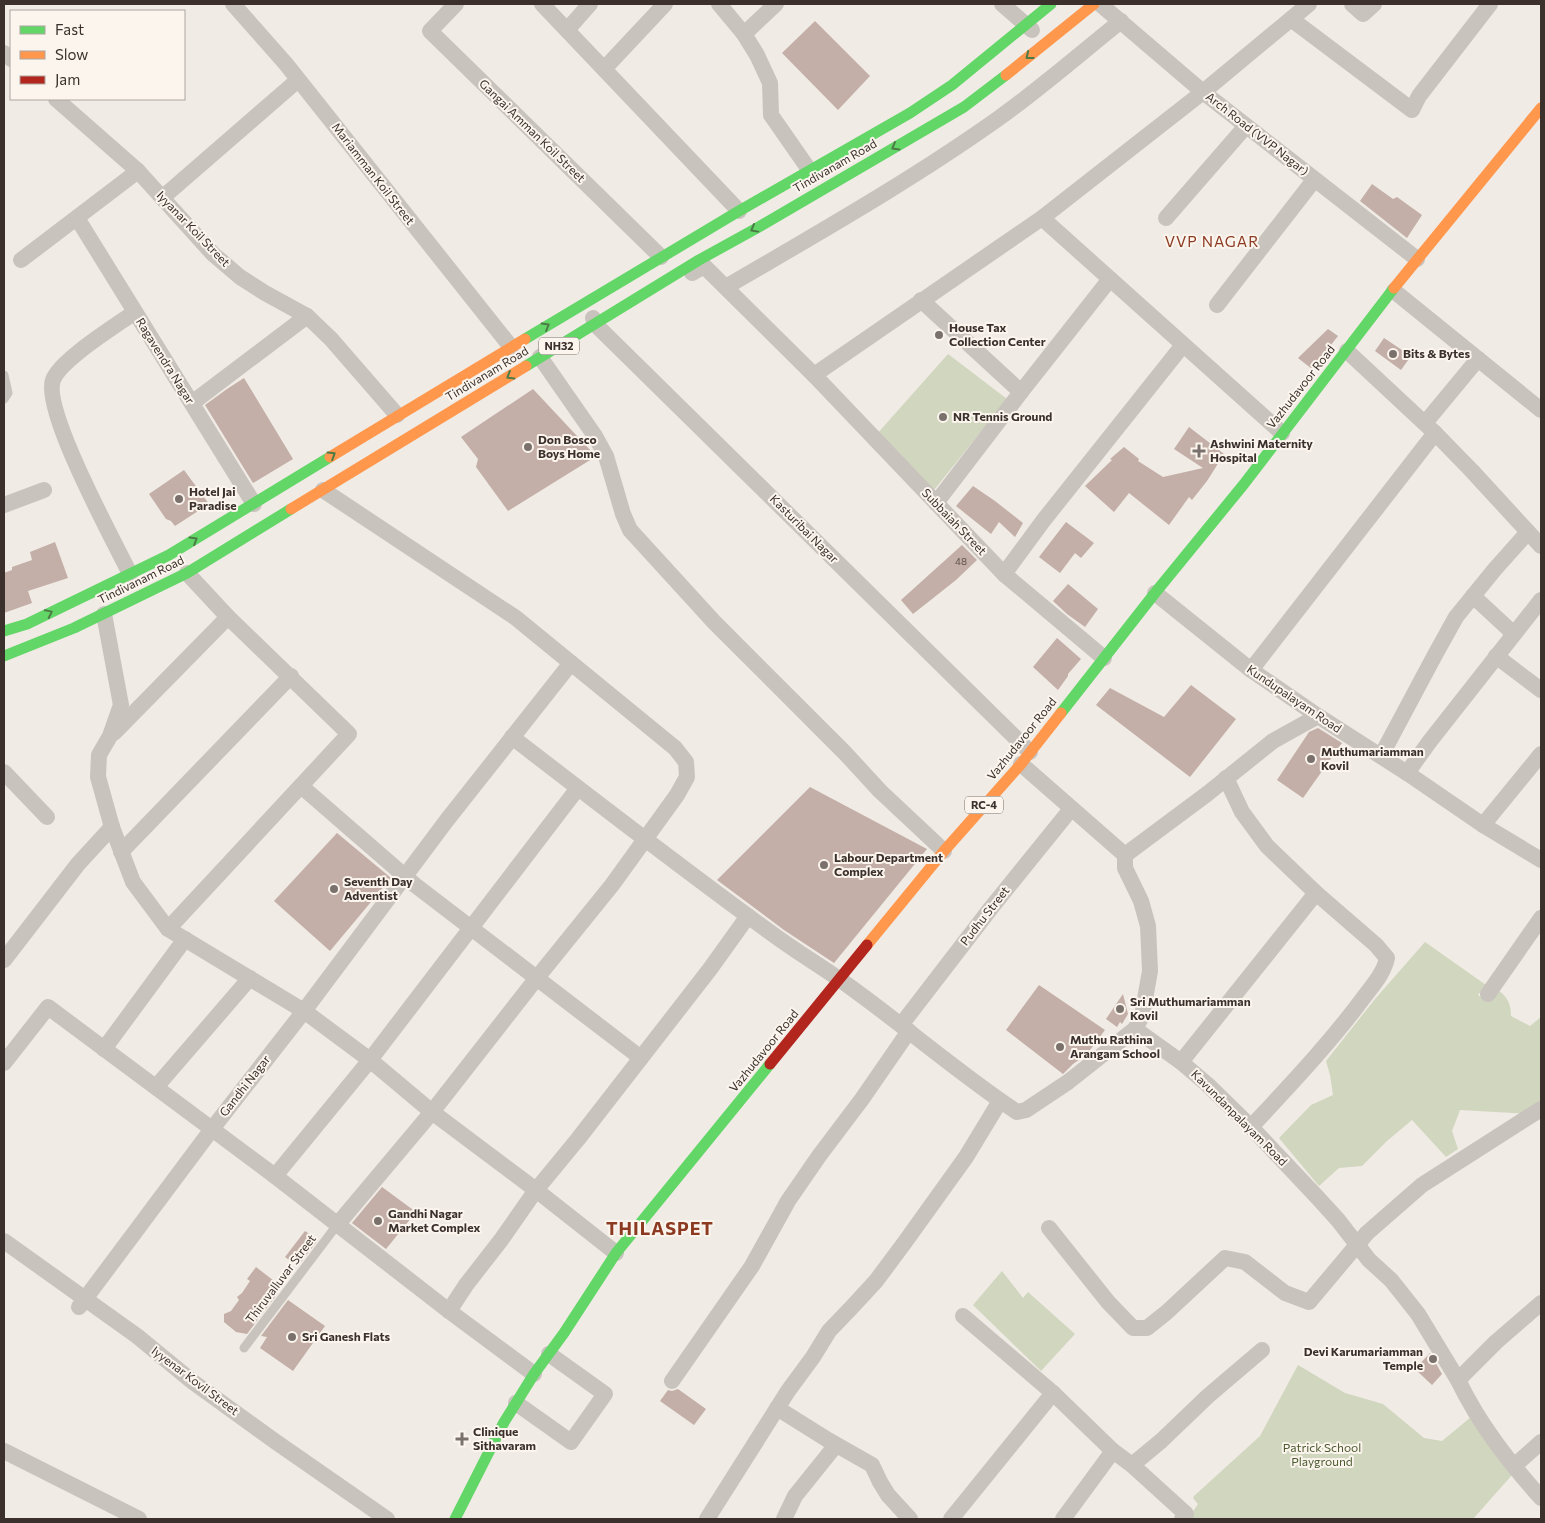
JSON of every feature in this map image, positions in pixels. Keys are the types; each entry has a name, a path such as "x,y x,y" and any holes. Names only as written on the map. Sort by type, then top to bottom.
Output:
{"main road":[{"name":"NH32","path":"4,631 28,624 168,555 661,257 910,113 952,85 1051,4"},
{"name":"Tindivanam Road","path":"4,656 33,646 104,614 187,573 540,357 597,326 699,260 964,107 1094,4"},
{"name":"Vazhudavoor Road","path":"454,1519 503,1424 534,1374 616,1253 944,851 1026,758 1155,592 1244,484 1417,259 1541,108"}],"street":[{"name":"Mariamman Koil Street","path":"233,4 298,80 511,347"},
{"name":"Gangai Amman Koil Street","path":"456,4 430,31 661,257"},
{"path":"542,4 739,211"},
{"path":"567,30 590,4"},
{"path":"604,69 666,4"},
{"path":"719,4 744,34 757,55 770,83 771,115 810,171"},
{"path":"744,34 776,4"},
{"path":"1002,4 1027,25 1045,44"},
{"name":"Arch Road (VVP Nagar)","path":"1100,4 1203,92 1417,259"},
{"path":"814,375 1042,218 1203,92 1308,4"},
{"path":"1352,4 1363,14 1374,4"},
{"path":"1291,19 1412,110 1419,96 1490,4"},
{"path":"726,287 934,161 1000,117 1121,21"},
{"path":"162,198 298,80"},
{"name":"Iyyanar Koil Street","path":"57,100 138,171 213,254 240,277 264,293 307,316 331,339 397,415"},
{"path":"1166,218 1246,126"},
{"path":"21,260 138,171"},
{"path":"1217,304 1314,180"},
{"name":"Ragavendra Nagar","path":"77,218 254,504"},
{"path":"1042,218 1282,433"},
{"name":"Subbaiah Street","path":"597,326 704,266 814,375 1004,574 1104,658"},
{"path":"936,503 1020,392 1110,279"},
{"path":"1394,291 1541,410"},
{"path":"921,300 1020,392"},
{"name":"Kasturibai Nagar","path":"587,302 597,326 1026,758"},
{"path":"130,574 70,452 56,412 52,394 52,381 57,372 84,348 135,312"},
{"path":"192,403 307,316"},
{"path":"1004,574 1043,521 1183,344"},
{"path":"1347,351 1430,428 1541,546"},
{"path":"540,357 595,436 606,456 623,514 630,530 714,622 880,790 944,851"},
{"path":"1251,670 1430,428 1478,359"},
{"path":"4,505 44,490"},
{"path":"323,490 516,618 675,748 686,762 687,777 677,796 612,884 432,1112 337,1225"},
{"path":"1381,756 1456,617 1528,532"},
{"path":"168,929 349,734 228,617 187,573"},
{"name":"Kundupalayam Road","path":"1155,592 1251,670 1318,716 1408,773 1482,825 1541,860"},
{"path":"1472,596 1514,634"},
{"path":"1408,773 1430,741 1541,600"},
{"path":"104,614 121,705 110,736 99,755 98,777 112,827 133,882 168,929 304,1011 370,1060 432,1112 616,1253"},
{"path":"110,736 228,617"},
{"path":"1496,656 1541,690"},
{"name":"Gandhi Nagar","path":"534,1374 212,1129 304,1011 447,820 571,664"},
{"path":"121,852 291,676"},
{"path":"1125,854 1273,741 1318,716"},
{"path":"512,738 748,916 840,979 1017,1112 1026,1110 1068,1082 1135,1029 1142,1016 1150,971 1148,926 1141,901 1125,868 1125,854"},
{"path":"1482,825 1541,754"},
{"path":"1026,758 1071,809 1125,854"},
{"path":"4,772 47,817"},
{"path":"1226,778 1242,812 1267,846 1316,893 1376,945 1387,958 1385,967 1356,1008 1316,1057 1251,1127"},
{"path":"301,786 404,877 641,1058"},
{"path":"275,1176 370,1060 578,788"},
{"name":"Pudhu Street","path":"672,1381 752,1266 788,1201 818,1156 862,1099 905,1028 991,908 1071,809"},
{"path":"4,960 78,864 112,827"},
{"path":"1181,1062 1316,893"},
{"path":"449,1311 536,1190 710,969 748,916"},
{"path":"1488,994 1541,918"},
{"path":"104,1049 185,938"},
{"path":"156,1088 250,978"},
{"path":"4,1063 48,1007 212,1129 82,1303"},
{"name":"Kavundanpalayam Road","path":"1135,1029 1181,1062 1208,1085 1251,1127 1338,1220 1369,1260 1391,1280 1418,1314 1482,1424 1541,1498"},
{"path":"707,1519 777,1408 829,1331 876,1281 981,1134 1000,1100"},
{"path":"1049,1228 1108,1302 1133,1328 1147,1328 1168,1312 1225,1258 1245,1262 1285,1293 1309,1302 1367,1233 1422,1184 1541,1110"},
{"name":"Iyyenar Kovil Street","path":"4,1240 82,1303 137,1336 193,1382 387,1519"},
{"path":"1458,1380 1496,1342 1541,1303"},
{"path":"963,1316 1053,1393 1113,1451 1132,1465 1186,1514 1182,1519"},
{"path":"1132,1465 1262,1350"},
{"path":"516,1403 571,1442 605,1394 549,1354"},
{"path":"951,1519 1053,1393"},
{"path":"777,1408 872,1465 888,1495 910,1519"},
{"path":"1514,1466 1541,1442"},
{"path":"784,1519 795,1496 836,1445"},
{"path":"4,1451 140,1519"},
{"path":"1063,1519 1113,1451"}],"lane":[{"path":"4,376 8,393 4,399"},
{"name":"Thiruvalluvar Street","path":"244,1348 337,1225"}],"green space":[{"name":"NR Tennis Ground","path":"948,354 1007,399 934,490 877,434"},
{"path":"1425,942 1486,985 1478,995 1486,1001 1499,991 1508,1002 1511,1016 1530,1026 1541,1017 1541,1106 1529,1114 1460,1110 1452,1131 1458,1149 1446,1157 1412,1120 1362,1166 1339,1168 1319,1186 1279,1138 1311,1105 1333,1095 1326,1061 1375,999"},
{"path":"1002,1271 1023,1298 1028,1292 1075,1334 1041,1371 973,1305"},
{"name":"Patrick School Playground","path":"1298,1365 1345,1393 1383,1404 1424,1438 1442,1441 1471,1417 1512,1475 1473,1519 1188,1519 1198,1504 1193,1498 1194,1496 1260,1436"}],"building":[{"path":"815,21 870,76 838,110 782,53"},
{"path":"1372,184 1393,199 1397,197 1422,215 1407,238 1360,201"},
{"path":"1328,329 1338,336 1312,369 1298,358"},
{"name":"Bits & Bytes","path":"1384,338 1411,356 1401,370 1375,351"},
{"path":"244,378 293,459 253,483 205,405"},
{"name":"Don Bosco Boys Home","path":"533,389 595,457 508,511 476,467 478,459 461,437"},
{"path":"1189,427 1224,454 1207,481 1192,500 1189,497 1169,525 1129,493 1114,512 1085,486 1124,447 1139,459 1138,461 1163,477 1203,468 1174,449"},
{"name":"Hotel Jai Paradise","path":"184,470 209,504 175,526 166,519 149,494"},
{"path":"973,486 1023,523 1015,537 999,522 991,534 956,506"},
{"path":"1066,522 1094,543 1081,558 1075,553 1060,573 1039,557"},
{"path":"55,542 68,578 28,591 32,603 4,613 4,573 12,570 12,567 32,560 30,552"},
{"path":"962,545 977,560 956,580 913,614 901,600"},
{"path":"1068,584 1098,609 1085,627 1053,601"},
{"path":"1057,638 1081,659 1068,674 1058,690 1033,667"},
{"path":"1191,685 1236,719 1190,777 1096,705 1110,688 1164,717"},
{"name":"Muthumariamman Kovil","path":"1318,728 1342,743 1303,798 1277,780 1309,732"},
{"name":"Labour Department Complex","path":"810,787 927,849 834,963 784,930 717,880"},
{"name":"Seventh Day Adventist","path":"337,833 391,878 330,951 274,901"},
{"name":"Muthu Rathina Arangam School","path":"1039,985 1105,1030 1087,1054 1063,1074 1006,1030"},
{"name":"Sri Muthumariamman Kovil","path":"1123,994 1128,1014 1122,1024 1120,1022 1117,1027 1106,1019"},
{"name":"Gandhi Nagar Market Complex","path":"382,1187 416,1212 386,1249 352,1223"},
{"path":"305,1231 318,1240 298,1266 285,1257"},
{"path":"256,1267 278,1284 274,1290 278,1293 247,1334 236,1332 224,1322 224,1314 231,1311 239,1300 237,1297 250,1281 247,1279"},
{"name":"Sri Ganesh Flats","path":"288,1300 325,1326 293,1371 260,1348 267,1337 261,1336"},
{"name":"Devi Karumariamman Temple","path":"1430,1353 1442,1374 1432,1385 1415,1369"},
{"path":"678,1389 706,1409 694,1425 660,1401 668,1390"}],"traffic: fast":[{"path":"525,339 739,211 910,113 952,85 1051,4"},
{"path":"526,366 699,260 964,107 1006,75"},
{"path":"1061,713 1244,484 1394,288"},
{"path":"4,631 27,624 169,555 330,457"},
{"path":"4,656 74,628 187,573 291,509"},
{"path":"455,1519 503,1424 534,1374 564,1333 616,1253 770,1064"}],"traffic: slow":[{"path":"1006,75 1094,4"},
{"path":"1394,288 1541,108"},
{"path":"330,457 525,339"},
{"path":"291,509 526,366"},
{"path":"867,945 944,851 1021,764 1061,713"}],"traffic: jam":[{"path":"770,1064 867,945"}],"place":[{"name":"House Tax Collection Center","path":"939,335"},
{"name":"Bits & Bytes","path":"1393,354"},
{"name":"NR Tennis Ground","path":"943,417"},
{"name":"Don Bosco Boys Home","path":"528,447"},
{"name":"Ashwini Maternity Hospital","path":"1199,451"},
{"name":"Hotel Jai Paradise","path":"179,499"},
{"name":"Muthumariamman Kovil","path":"1311,759"},
{"name":"Labour Department Complex","path":"824,865"},
{"name":"Seventh Day Adventist","path":"334,889"},
{"name":"Sri Muthumariamman Kovil","path":"1120,1009"},
{"name":"Muthu Rathina Arangam School","path":"1060,1047"},
{"name":"Gandhi Nagar Market Complex","path":"378,1221"},
{"name":"Sri Ganesh Flats","path":"292,1337"},
{"name":"Devi Karumariamman Temple","path":"1433,1359"},
{"name":"Clinique Sithavaram","path":"462,1439"}],"district":[{"name":"VVP NAGAR","path":"1212,242"},
{"name":"THILASPET","path":"660,1229"}]}
